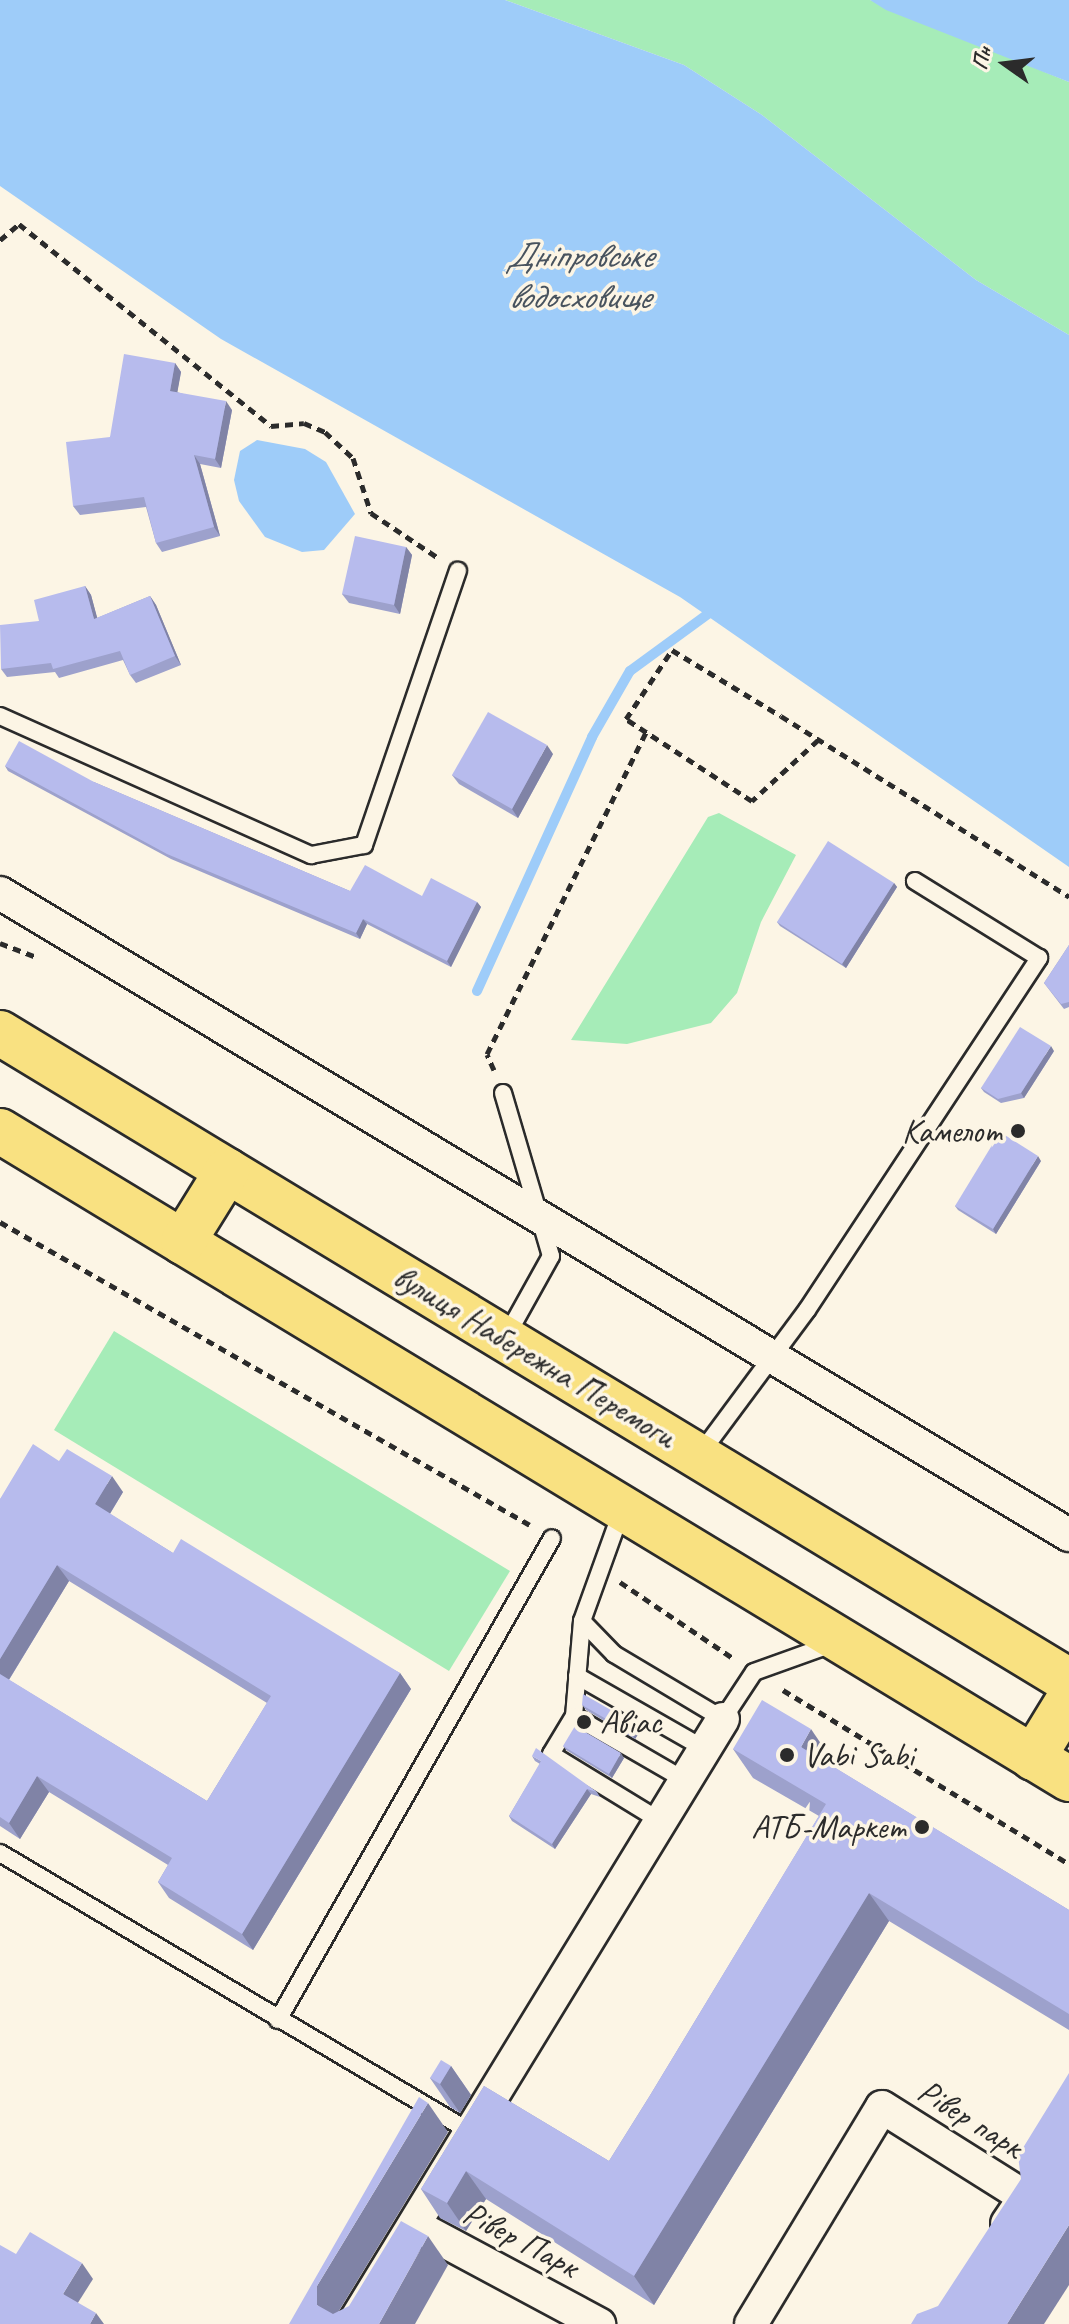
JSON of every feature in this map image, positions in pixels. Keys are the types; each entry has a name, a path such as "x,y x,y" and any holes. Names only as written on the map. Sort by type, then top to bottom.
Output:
{"main road":[{"name":"вулиця Набережна Перемоги","path":"0,1033 1069,1681"},
{"path":"0,1131 1051,1769 1069,1699"},
{"path":"183,1242 227,1171"}],"street":[{"path":"0,893 546,1225 770,1354 1069,1535"},
{"path":"353,2324 474,2134 723,1719"},
{"name":"Рівер парк","path":"751,2324 882,2107 1025,2197 992,2248"},
{"name":"Рівер Парк","path":"416,2226 594,2322"}],"lane":[{"path":"0,716 311,855 364,845 458,571"},
{"path":"699,1455 1039,958 915,881"},
{"path":"503,1093 546,1225 551,1256 505,1338"},
{"path":"622,1508 582,1621 574,1716 551,1754 662,1822"},
{"path":"278,2020 552,1538"},
{"path":"582,1621 614,1654 723,1719 754,1672 842,1640"},
{"path":"577,1676 705,1749"},
{"path":"574,1716 686,1781"},
{"path":"0,1853 474,2134"}],"path":[{"path":"0,240 19,224 271,426 304,423 325,432 353,458 371,513 458,571"},
{"path":"818,740 752,801 626,719 672,650 818,740 1069,897"},
{"path":"503,1093 487,1054 646,732"}],"green space":[{"path":"505,0 870,0 1069,82 1069,335 976,280 762,115 684,65"},
{"path":"719,813 796,855 761,922 737,993 711,1023 627,1044 571,1040 708,817"},
{"path":"114,1331 510,1571 449,1671 54,1430"}],"water":[{"name":"Дніпровське водосховище","path":"0,0 505,0 684,65 762,115 976,280 1069,335 1069,867 680,597 221,339 0,186"},
{"path":"870,0 1069,0 1069,82 886,10"},
{"path":"257,440 305,449 326,462 355,514 324,550 302,552 265,537 239,501 234,480 240,451"}],"building":[{"path":"124,354 175,363 170,391 226,401 215,459 194,455 214,527 156,543 144,497 73,506 66,442 110,437"},
{"path":"355,536 406,547 394,605 342,594"},
{"path":"85,586 94,619 150,596 175,656 130,675 120,651 53,669 51,663 1,669 0,625 39,621 34,600"},
{"path":"488,712 547,745 512,809 452,775"},
{"path":"19,741 94,782 350,891 365,865 422,896 431,878 477,902 447,961 363,919 356,933 167,854 5,766"},
{"path":"828,841 894,883 842,964 777,922"},
{"path":"1069,945 1069,1002 1061,1004 1044,983"},
{"path":"1020,1027 1051,1046 1021,1093 998,1099 981,1088"},
{"path":"1000,1132 1038,1156 993,1229 955,1206"},
{"path":"33,1444 59,1461 67,1449 112,1476 95,1504 173,1553 181,1539 400,1673 242,1934 158,1882 172,1858 37,1776 9,1823 0,1817 0,1674 207,1801 271,1696 57,1565 0,1659 0,1499"},
{"path":"583,1694 637,1725 632,1734 582,1705"},
{"path":"762,1700 811,1729 801,1747 1069,1910 1069,2014 869,1893 634,2276 466,2171 447,2203 421,2189 484,2086 609,2161 826,1804 733,1749"},
{"path":"575,1726 621,1753 609,1774 563,1746"},
{"path":"536,1748 597,1792 587,1789 552,1844 509,1816 541,1761 532,1756"},
{"path":"441,2060 451,2066 440,2084 430,2078"},
{"path":"1069,2073 1069,2225 1007,2324 911,2324 917,2314 938,2306 1021,2179 1018,2156"},
{"path":"419,2097 428,2103 317,2286 317,2305 333,2314 349,2306 401,2221 428,2236 379,2324 289,2324"},
{"path":"30,2232 82,2263 63,2294 96,2313 90,2324 0,2324 0,2245 16,2254"}],"waterway":[{"path":"477,991 592,737 630,671 708,614"}],"place":[{"name":"Камелот","path":"1018,1131"},
{"name":"Авіас","path":"584,1722"},
{"name":"Vabi Sabi","path":"787,1755"},
{"name":"АТБ-Маркет","path":"922,1827"}]}
